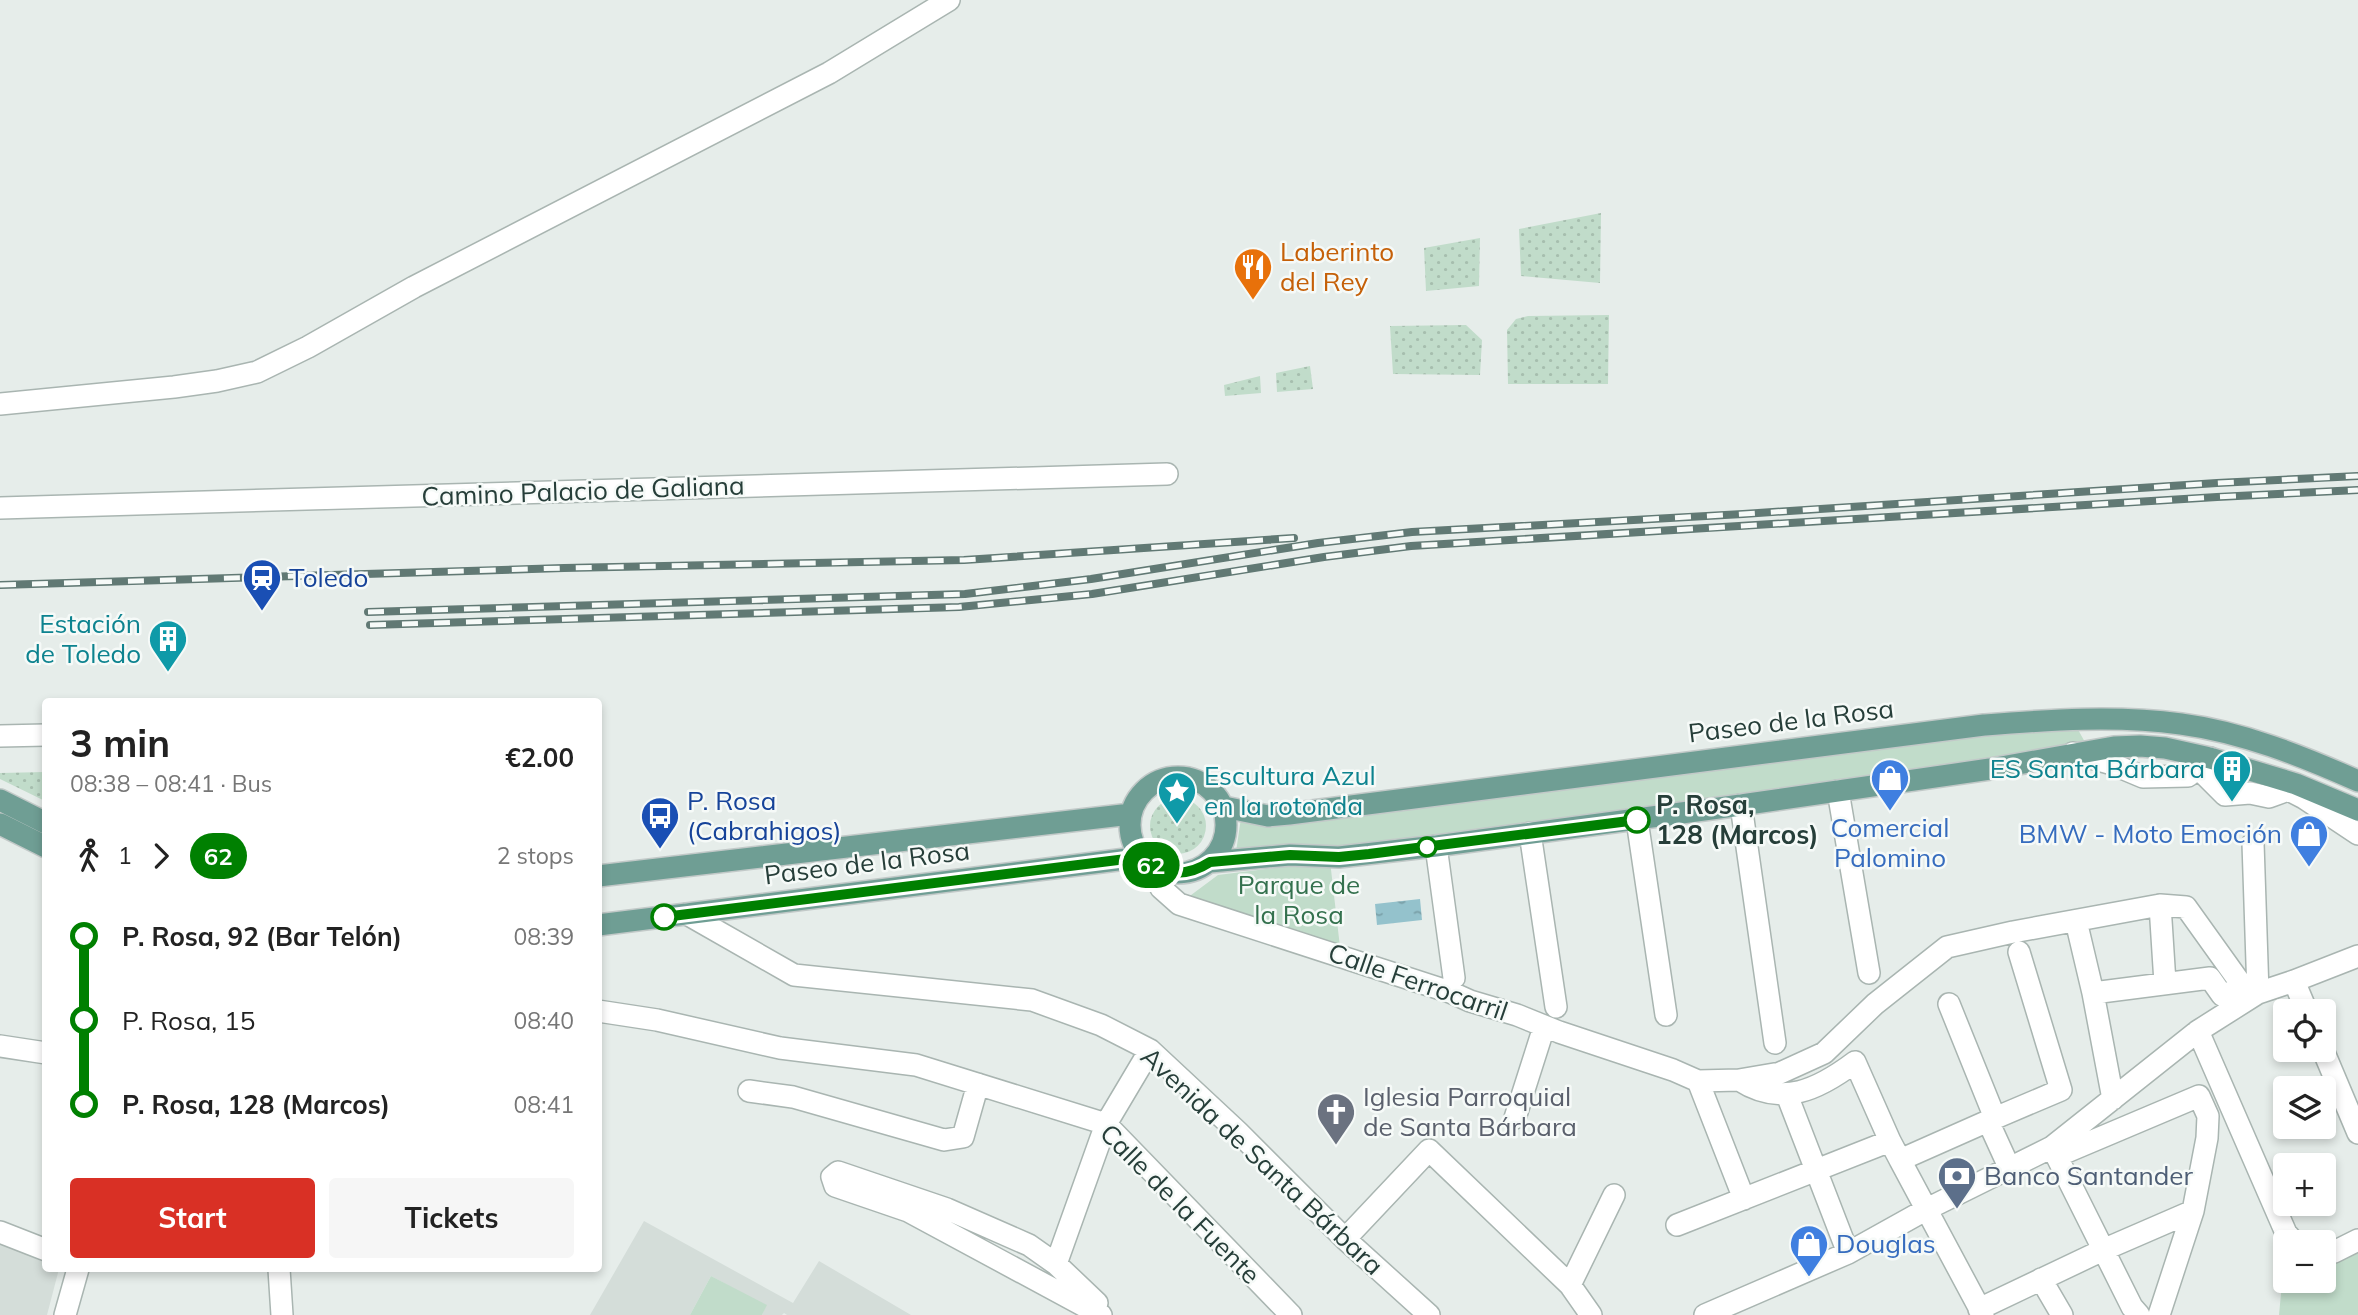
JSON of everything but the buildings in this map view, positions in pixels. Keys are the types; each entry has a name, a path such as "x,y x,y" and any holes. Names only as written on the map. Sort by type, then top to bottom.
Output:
{"main road":[{"name":"Paseo de la Rosa","path":"1224,807 1268,816 1289,814 1984,725 2097,718 2183,724 2249,739 2305,757 2358,780"},
{"name":"Paseo de la Rosa","path":"602,925 1145,860 1160,870 1173,873 1199,869 1210,862 1290,855 1339,857 1436,846 1637,820 1990,769 2073,753 2140,746 2231,764 2296,784 2358,810"},
{"path":"1145,860 1131,836 1131,814 1138,798 1150,785 1166,778 1184,777 1200,782 1214,793 1224,807 1227,831 1224,842 1210,862"},
{"path":"0,800 42,821"},
{"name":"Paseo de la Rosa","path":"602,876 1131,814"},
{"path":"0,824 42,845"}],"street":[{"path":"0,404 174,387 257,372 308,347 414,287 829,73 949,0"},
{"name":"Camino Palacio de Galiana","path":"0,508 1167,474"},
{"path":"0,736 42,735"},
{"path":"2073,753 2112,764 2143,778 2188,776 2196,759 2225,796 2250,793 2269,797 2288,790"},
{"name":"Paseo de la Rosa","path":"2231,764 2288,790 2358,834"},
{"path":"1838,791 1869,973"},
{"path":"1741,805 1775,1043"},
{"path":"1637,820 1666,1016"},
{"path":"1530,834 1556,1007"},
{"path":"2251,990 2253,843"},
{"path":"1436,846 1454,978"},
{"name":"Calle Ferrocarril","path":"1145,860 1161,888 1179,904 1450,992 1698,1081 1739,1080 1780,1073 1824,1053 1875,1004 1947,947 2160,905 2186,907 2251,990"},
{"path":"2160,905 2165,983"},
{"name":"Avenida de Santa Bárbara","path":"687,914 794,975 1032,1000 1101,1025 1150,1050 1238,1132 1345,1239 1429,1315"},
{"path":"2076,921 2113,1099"},
{"path":"1677,1225 1816,1170 1895,1151 1992,1120 2061,1090 2019,952"},
{"path":"2093,993 2210,978 2222,995 2294,981 2358,956"},
{"path":"2294,981 2302,999"},
{"path":"2054,1152 2113,1099 2251,990"},
{"path":"1949,1004 2009,1167"},
{"name":"Calle de la Fuente","path":"602,1012 657,1020 779,1048 916,1065 1106,1124 1291,1315"},
{"path":"1515,1118 1544,1027"},
{"path":"2198,1031 2285,1230"},
{"path":"0,1046 42,1052"},
{"path":"1056,1264 1106,1124 1150,1050"},
{"name":"Calle Ferrocarril","path":"1739,1080 1752,1089 1787,1095 1829,1081 1855,1062 1895,1151"},
{"path":"2328,1062 2358,1133"},
{"path":"1698,1081 1744,1199"},
{"path":"749,1091 793,1097 944,1140 963,1137 978,1084"},
{"path":"1787,1095 1848,1253"},
{"path":"1705,1315 1848,1253 2009,1167 2199,1096 2208,1116 2207,1138 2193,1211 2159,1315"},
{"path":"1345,1239 1429,1150 1570,1284 1591,1315"},
{"path":"1895,1151 1981,1312 2041,1279 2193,1211"},
{"path":"2054,1152 2103,1250 2129,1312"},
{"path":"1101,1315 908,1210 835,1186 832,1177 838,1172 947,1209 1029,1245 1056,1264 1110,1315"},
{"path":"1570,1284 1614,1195"},
{"path":"1,1233 42,1248"},
{"path":"2336,1250 2358,1240"},
{"path":"65,1315 77,1272"},
{"path":"278,1272 282,1315"},
{"path":"2041,1279 2062,1315"}],"shaded area":[{"path":"644,1221 793,1303 819,1261 911,1315 762,1315 766,1306 711,1276 690,1315 590,1315"},
{"path":"0,1242 42,1262 42,1272 58,1272 47,1315 0,1315"}],"green space":[{"path":"1601,213 1600,283 1521,276 1519,229"},
{"path":"1480,238 1479,286 1426,291 1424,248"},
{"path":"1609,315 1608,384 1508,384 1507,330 1516,319 1528,316"},
{"path":"1466,325 1482,340 1480,375 1393,374 1390,326"},
{"path":"1310,366 1313,389 1277,392 1276,373"},
{"path":"1260,376 1261,393 1225,396 1224,385"},
{"path":"2076,726 2086,744 1722,800 1362,845 1236,852 1241,818 1888,741"},
{"path":"42,772 42,800 0,779 0,773"},
{"path":"1178,798 1189,800 1198,806 1204,815 1204,837 1198,846 1189,852 1178,854 1167,852 1158,846 1152,837 1150,826 1152,815 1158,806 1167,800"},
{"name":"Parque de la Rosa","path":"1330,861 1340,947 1179,904 1218,875"},
{"path":"2358,1252 2358,1315 2279,1315 2281,1293 2336,1293 2336,1261"},
{"path":"711,1276 767,1305 762,1315 690,1315"}],"water":[{"path":"1420,899 1422,920 1377,925 1375,904"}],"railway":[{"path":"368,612 965,594 1091,579 1318,543 1412,532 2358,476"},
{"path":"370,625 959,607 1092,594 1411,546 2358,490"},
{"path":"0,585 564,568 964,560 1294,538"}],"bus line":[{"name":"62","path":"664,917 1142,857 1160,870 1186,873 1210,862 1290,855 1339,857 1637,820"}],"place":[{"name":"Laberinto del Rey","path":"1253,301"},
{"name":"Toledo","path":"262,612"},
{"name":"Estación de Toledo","path":"168,673"},
{"name":"ES Santa Bárbara","path":"2232,803"},
{"name":"Comercial Palomino","path":"1890,812"},
{"name":"P. Rosa, 128 (Marcos)","path":"1637,820"},
{"name":"Escultura Azul en la rotonda","path":"1177,825"},
{"name":"P. Rosa (Cabrahigos)","path":"660,850"},
{"name":"BMW - Moto Emoción","path":"2309,868"},
{"name":"Iglesia Parroquial de Santa Bárbara","path":"1336,1146"},
{"name":"Banco Santander","path":"1957,1210"},
{"name":"Douglas","path":"1809,1278"}]}
